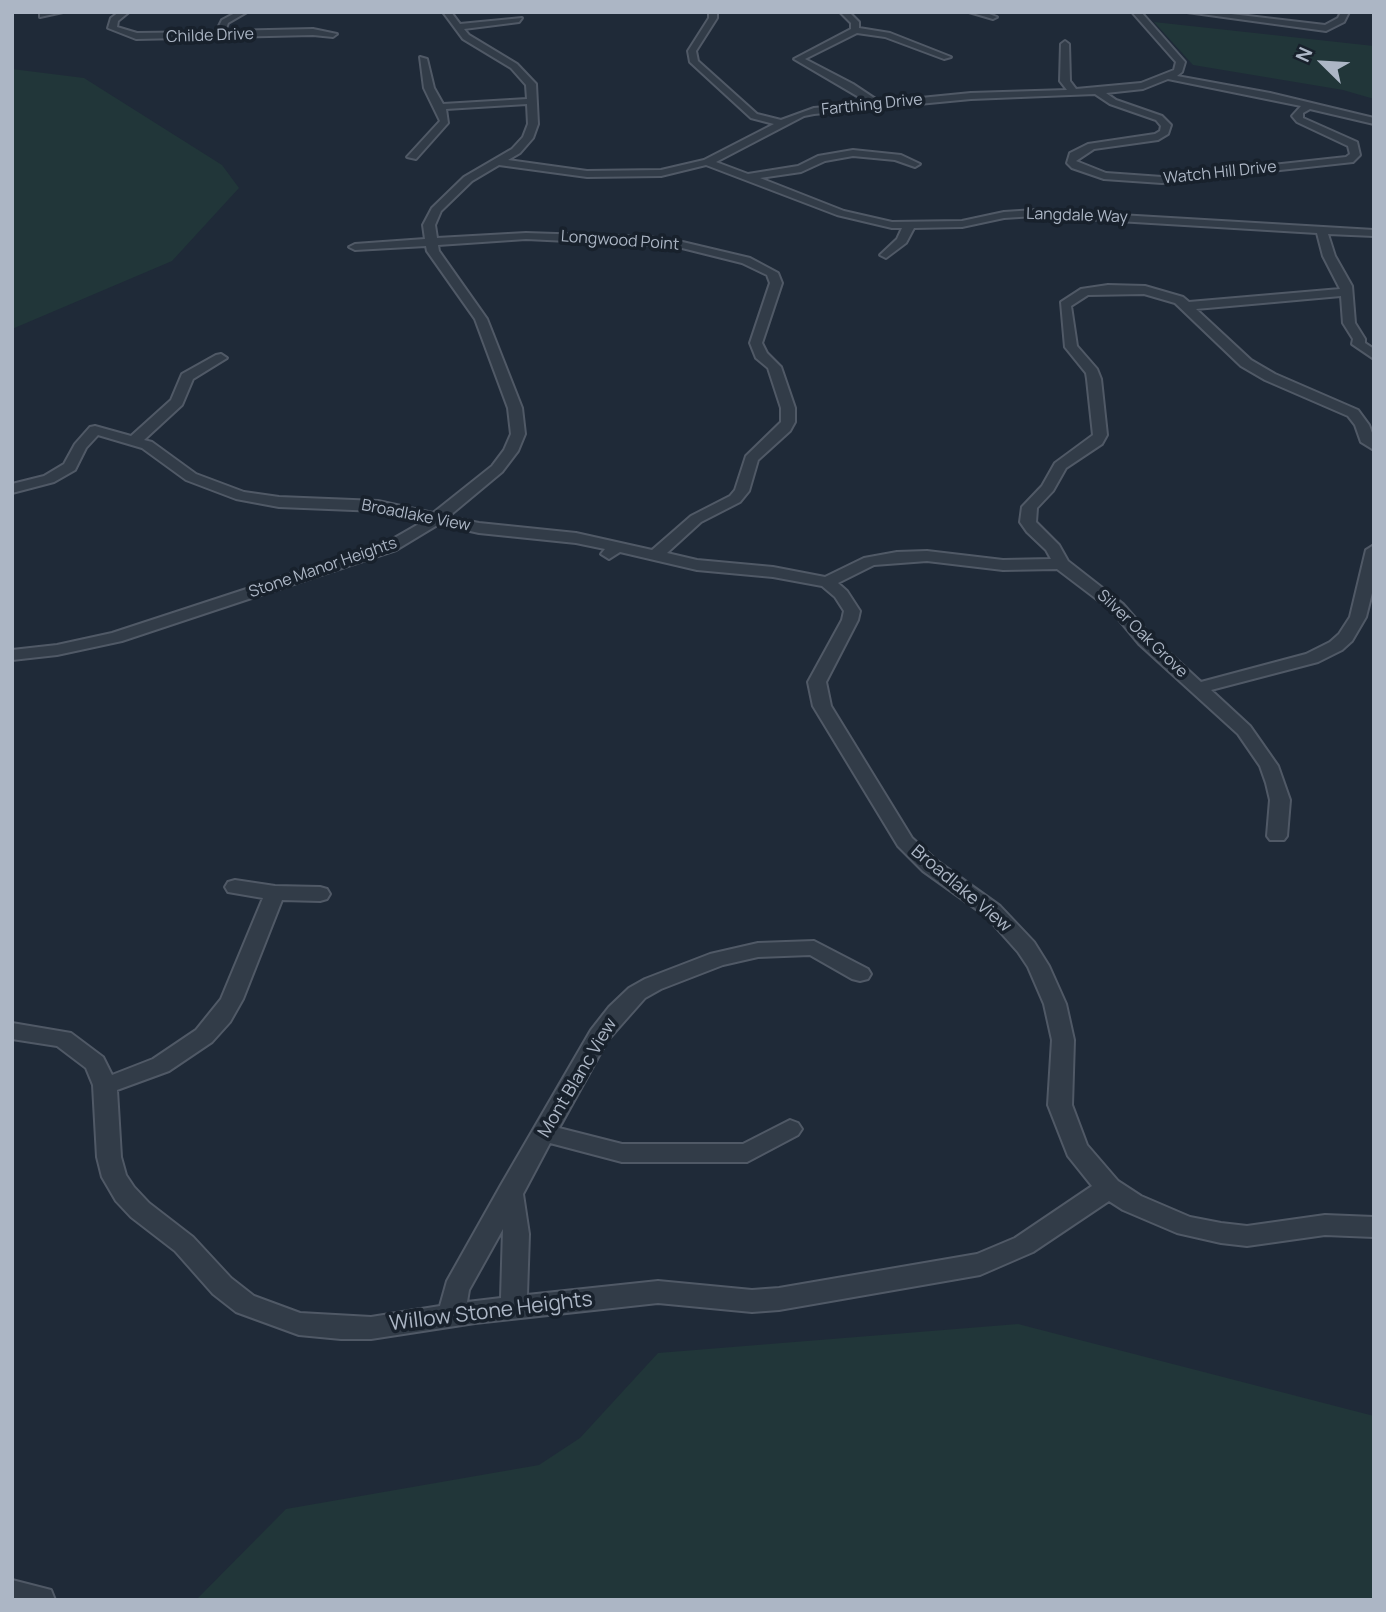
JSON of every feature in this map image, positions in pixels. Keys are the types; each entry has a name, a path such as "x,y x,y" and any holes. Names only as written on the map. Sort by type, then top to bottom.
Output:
{"street":[{"path":"43,15 59,12"},
{"name":"Childe Drive","path":"125,12 111,25 124,34 158,38 313,32 332,34"},
{"path":"219,35 225,22 243,12"},
{"path":"430,243 429,225 436,210 466,183 497,167 498,162 528,138 533,124 531,84 520,72 466,37 447,12"},
{"path":"713,12 713,18 692,51 694,62 754,116 785,124"},
{"path":"844,12 855,22 855,30 850,35 798,59 850,86 877,104"},
{"path":"973,12 993,17"},
{"path":"1136,12 1181,62 1178,72 1170,77"},
{"path":"1191,12 1326,28 1341,20 1345,12"},
{"path":"457,27 519,20"},
{"path":"855,30 887,35 947,57"},
{"path":"1065,44 1065,81 1073,92"},
{"path":"412,157 445,124 444,114 429,88 423,59"},
{"path":"1170,77 1310,105 1374,121"},
{"name":"Farthing Drive","path":"498,162 616,176 661,173 707,162 801,114 814,111 877,104 1100,91 1143,86 1170,77"},
{"name":"Watch Hill Drive","path":"1100,91 1113,102 1165,122 1165,132 1158,137 1080,150 1071,161 1076,166 1104,176 1162,180 1349,160 1355,155 1353,144 1300,120 1297,116 1299,111 1310,105"},
{"path":"440,107 532,101"},
{"path":"748,177 801,169 822,158 853,153 897,156 915,164"},
{"name":"Langdale Way","path":"707,162 858,219 909,226 962,224 1004,215 1035,213 1374,233"},
{"path":"886,255 902,241 909,226"},
{"path":"1322,231 1329,256 1346,286 1349,323 1359,339 1358,344 1374,355"},
{"name":"Longwood Point","path":"355,247 561,235 662,241 757,264 776,278 756,343 757,349 774,367 788,408 788,422 785,428 751,459 742,491 735,499 696,519 654,556"},
{"name":"Stone Manor Heights","path":"12,656 57,650 116,637 372,553 402,541 487,479 506,460 516,443 518,425 515,408 481,319 436,259 430,243"},
{"name":"Silver Oak Grove","path":"1277,836 1280,800 1269,766 1244,730 1145,640 1103,594 1061,564 1054,548 1032,529 1028,522 1030,507 1048,488 1066,460 1097,441 1100,428 1092,372 1071,347 1065,305 1085,292 1122,289 1168,296 1188,306 1245,363 1270,377 1334,402 1353,413 1362,425 1367,439 1374,446"},
{"path":"1188,306 1347,292"},
{"path":"1359,339 1374,342"},
{"path":"134,441 177,402 187,377 221,358"},
{"name":"Broadlake View","path":"12,489 49,479 70,467 80,447 95,430 157,451 191,477 241,496 279,502 358,504 479,528 576,538 612,550 697,565 773,572 827,582 841,594 852,611 850,620 817,682 822,706 905,842 930,866 993,911 1026,947 1038,966 1055,1004 1063,1040 1060,1105 1066,1127 1076,1149 1109,1188 1160,1216 1186,1226 1221,1234 1247,1236 1325,1225 1374,1227"},
{"name":"Silver Oak Grove","path":"1199,688 1312,658 1336,646 1346,637 1357,617 1374,550"},
{"path":"827,582 870,561 897,557 927,556 1003,565 1061,564"},
{"path":"235,887 275,893 320,894"},
{"path":"12,1031 63,1039 95,1063 105,1085 134,1077 161,1065 204,1036 232,999 275,893"},
{"name":"Mont Blanc View","path":"451,1316 456,1289 510,1192 599,1036 630,1000 653,984 718,959 758,950 814,948 860,974"},
{"name":"Willow Stone Heights","path":"105,1085 109,1157 114,1177 140,1210 176,1237 222,1286 245,1304 299,1324 371,1328 514,1307 658,1292 752,1301 779,1299 980,1264 1024,1245 1109,1188"},
{"path":"545,1133 621,1153 747,1153 790,1129"},
{"path":"510,1192 516,1234 514,1307"},
{"path":"12,1595 40,1600"}],"green space":[{"path":"1154,22 1374,46 1374,99 1343,90 1193,65"},
{"path":"12,69 84,78 222,165 239,188 172,261 12,329"},
{"path":"1018,1324 1374,1416 1374,1600 196,1600 286,1509 539,1465 580,1438 658,1353"}]}
